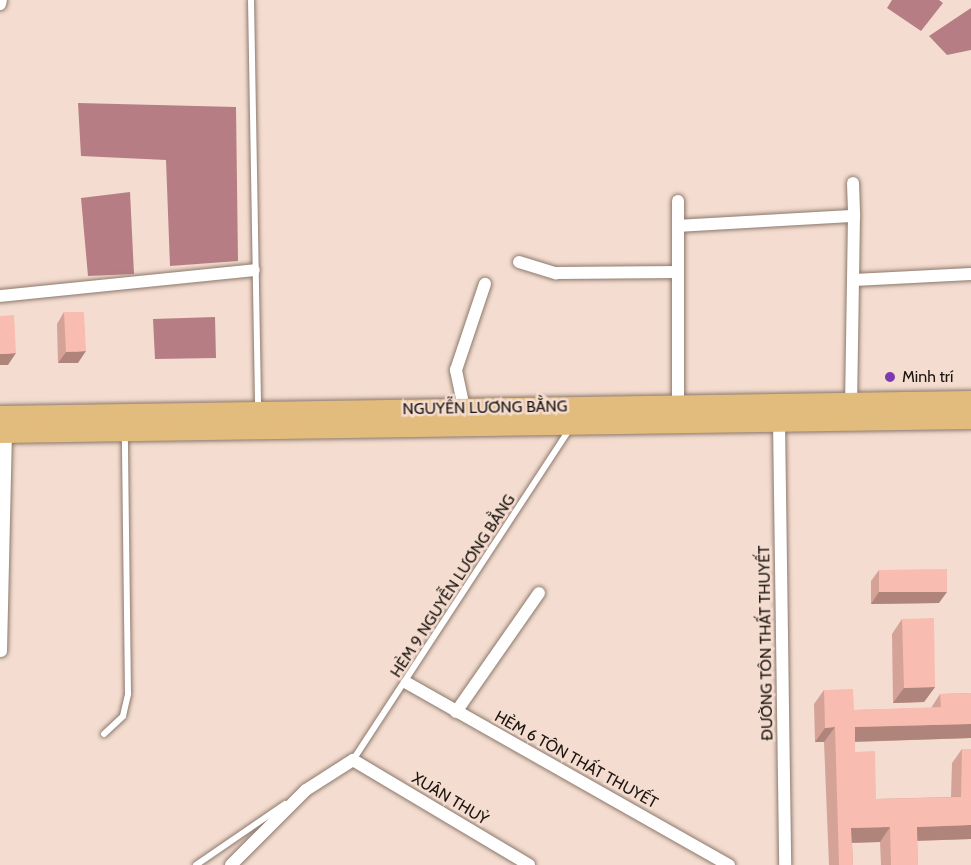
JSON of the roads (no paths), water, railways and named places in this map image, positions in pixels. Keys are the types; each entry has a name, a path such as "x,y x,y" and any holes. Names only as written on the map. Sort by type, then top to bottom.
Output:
{"main road":[{"name":"NGUYỄN LƯƠNG BẰNG","path":"2,428 125,432 779,421 971,401"},
{"name":"NGUYỄN LƯƠNG BẰNG","path":"2,428 258,412 851,403 971,419"}],"street":[{"path":"0,4 1,0"},
{"path":"851,403 854,280 853,183"},
{"path":"678,201 678,405"},
{"path":"678,226 854,216"},
{"path":"519,262 556,273 678,273"},
{"path":"0,296 254,270"},
{"path":"854,280 971,274"},
{"path":"464,408 456,370 485,284"},
{"name":"ĐƯỜNG TÔN THẤT THUYẾT","path":"779,421 785,865"},
{"path":"1,651 2,428"},
{"path":"456,712 539,592"},
{"name":"HẺM 6 TÔN THẤT THUYẾT","path":"407,683 729,865"},
{"path":"231,865 306,790 353,760"},
{"name":"XUÂN THUỶ","path":"353,760 529,865"}],"lane":[{"path":"250,0 258,412"},
{"name":"HẺM 9 NGUYỄN LƯƠNG BẰNG","path":"353,760 407,683 572,425"},
{"path":"104,734 124,713 128,694 125,432"},
{"path":"196,865 306,790"}],"place":[{"name":"Minh trí","path":"890,377"}]}
